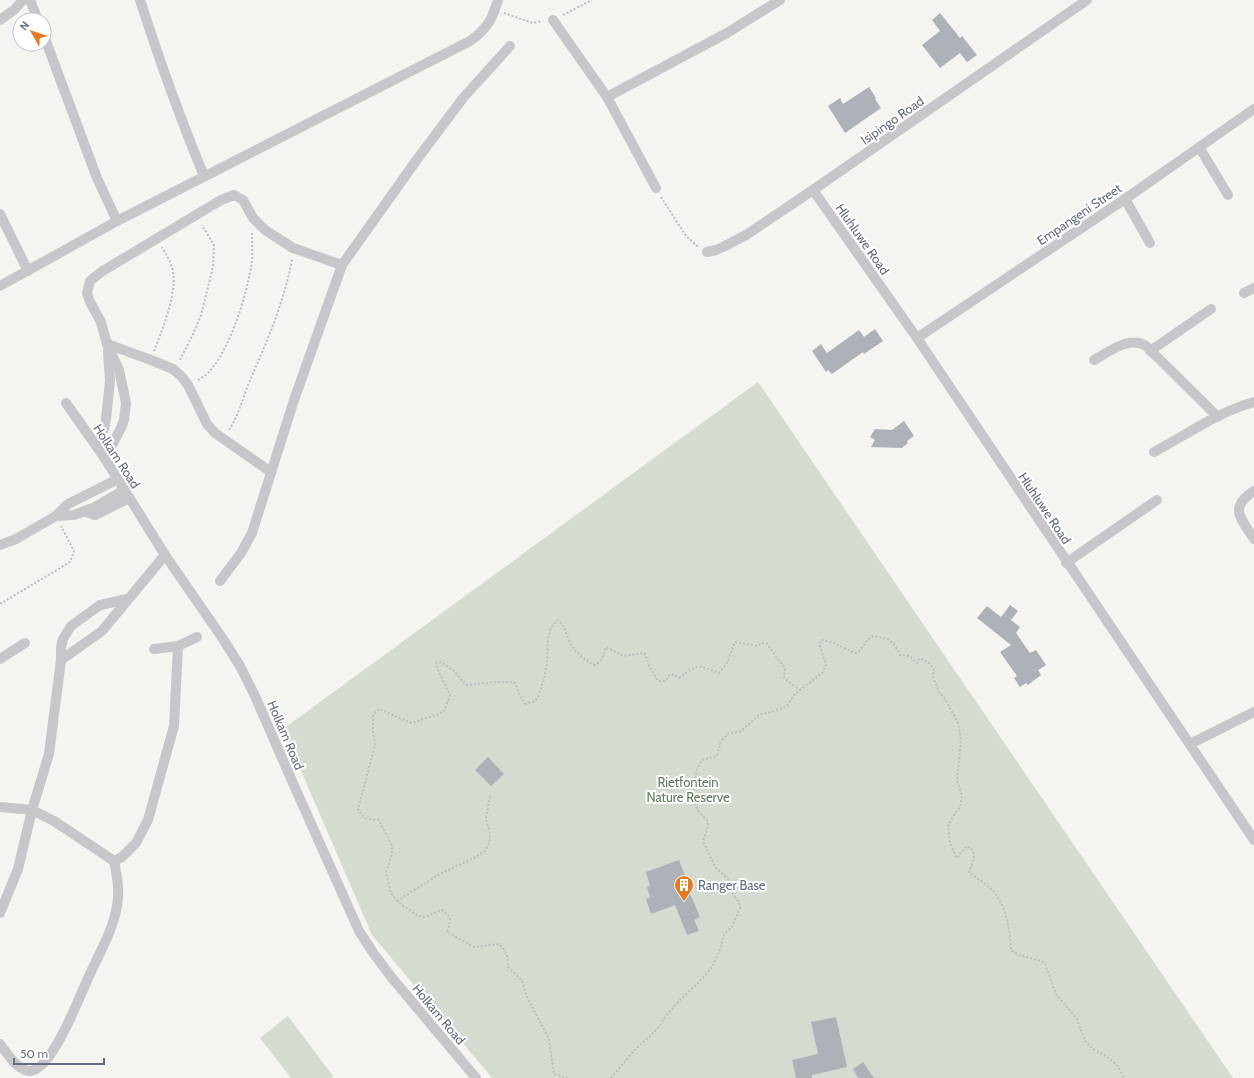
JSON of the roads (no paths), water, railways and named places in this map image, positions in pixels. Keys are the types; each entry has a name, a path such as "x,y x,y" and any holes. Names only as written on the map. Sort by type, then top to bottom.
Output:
{"street":[{"path":"0,20 14,10 23,0"},
{"path":"30,0 35,12"},
{"path":"140,0 153,42 204,176"},
{"path":"607,97 727,33 780,0"},
{"name":"Isipingo Road","path":"707,252 716,250 746,235 1087,0"},
{"path":"0,286 116,221 470,41 485,29 497,5"},
{"path":"553,20 607,97 656,188"},
{"path":"220,581 241,553 252,533 294,400 342,265 418,158 463,98 510,46"},
{"path":"50,52 97,178 116,221"},
{"name":"Empangeni Street","path":"917,338 1125,199 1254,109"},
{"path":"1199,147 1228,195"},
{"name":"Hluhluwe Road","path":"813,190 917,338 1066,563 1254,840"},
{"path":"104,457 109,451 124,420 126,403 119,370 107,344 101,322 90,302 87,293 90,282 101,272 222,200 234,195 243,200 253,218 265,230 293,248 342,265"},
{"path":"1125,199 1150,243"},
{"path":"0,214 28,271"},
{"path":"1244,293 1254,288"},
{"path":"1150,351 1211,309"},
{"path":"1094,360 1125,344 1134,341 1141,342 1218,417"},
{"path":"107,344 173,369 188,385 207,424 220,438 271,472"},
{"path":"95,444 104,429 106,419 110,381 107,344"},
{"path":"1154,452 1244,404 1254,402"},
{"name":"Holkam Road","path":"66,403 118,478 165,555 240,666 256,696 359,931 392,978 476,1078"},
{"path":"0,546 12,541 56,516 68,504 118,478"},
{"path":"1254,491 1244,497 1240,502 1239,509 1242,521 1254,539"},
{"path":"56,516 74,516 84,511 95,515 127,494"},
{"path":"1066,563 1157,500"},
{"path":"61,660 102,631 165,555"},
{"path":"0,913 18,869 32,810 49,754 63,639 71,626 100,605 127,599"},
{"path":"154,649 178,646 197,637"},
{"path":"0,659 25,643"},
{"path":"114,861 122,857 136,843 148,820 174,726 178,646"},
{"path":"1190,744 1254,712"},
{"path":"0,807 32,810 54,821 114,861 118,893 114,918 67,1024 49,1057 38,1068 31,1071 23,1069 15,1063 0,1044"}],"place":[{"name":"Ranger Base","path":"684,902"}],"park label":[{"name":"Rietfontein Nature Reserve","path":"688,790"}]}
